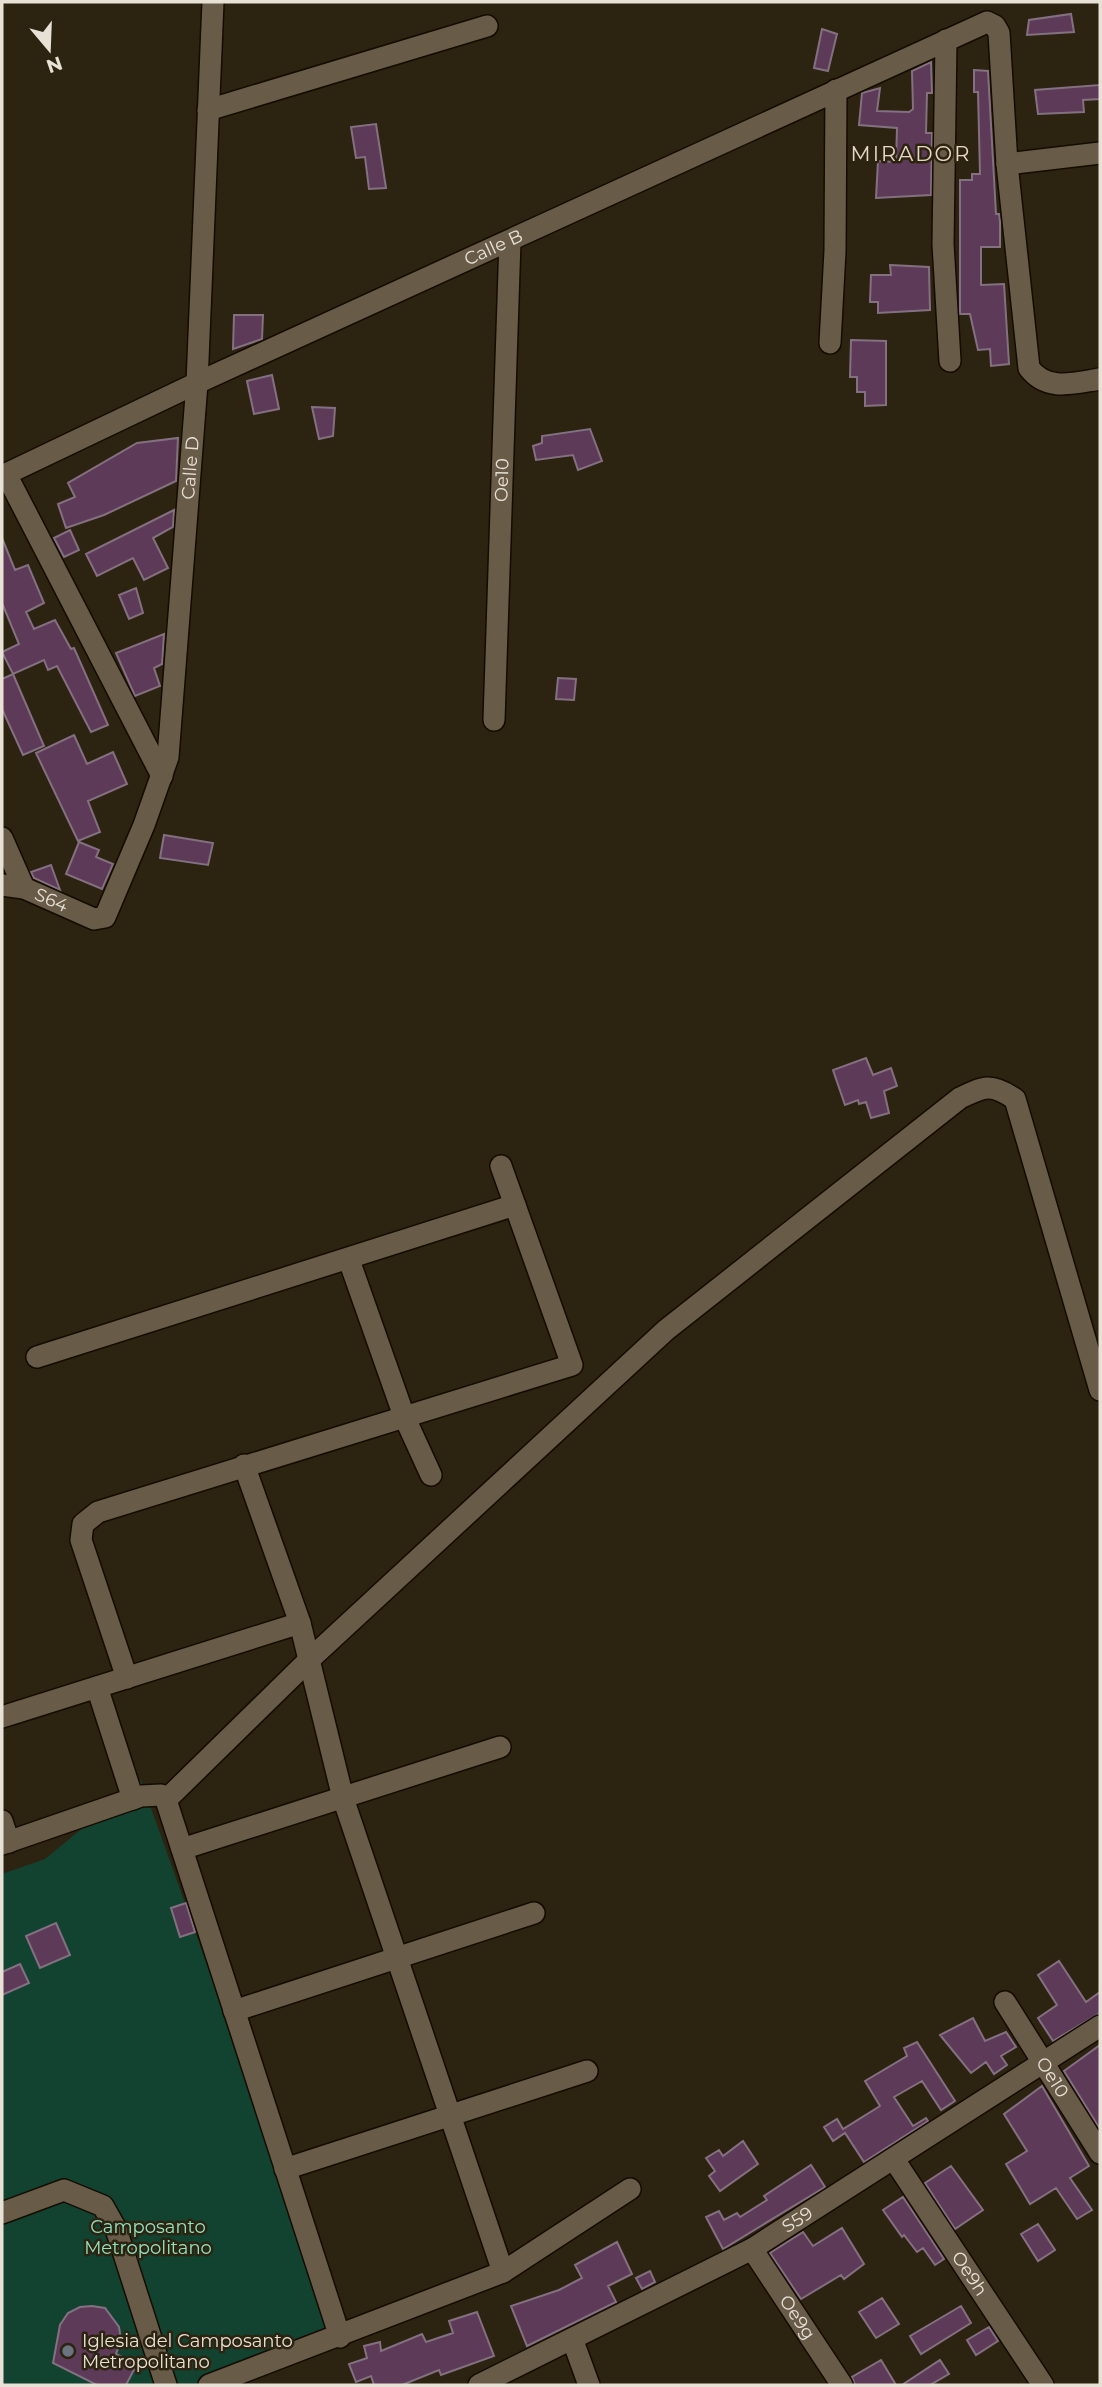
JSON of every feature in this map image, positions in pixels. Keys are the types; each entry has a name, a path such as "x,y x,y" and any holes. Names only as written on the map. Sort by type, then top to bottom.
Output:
{"street":[{"name":"Calle D","path":"100,919 108,912 168,757 197,383 213,2"},
{"name":"Calle B","path":"4,475 197,383 987,22 995,26 999,33 1007,164"},
{"path":"208,110 487,26"},
{"path":"946,40 942,232 950,361"},
{"path":"830,343 835,251 836,90"},
{"path":"1100,153 1007,164 1028,368 1036,378 1058,385 1100,379"},
{"name":"Oe10","path":"494,720 510,241"},
{"path":"4,475 162,776"},
{"path":"2,838 23,888"},
{"name":"S64","path":"2,885 23,888 93,919 100,919"},
{"path":"166,1800 309,1660 667,1330 960,1098 983,1087 998,1088 1015,1099 1100,1390"},
{"path":"127,1678 81,1540 83,1524 98,1512 572,1365 501,1166"},
{"path":"37,1357 349,1260 515,1205"},
{"path":"349,1260 404,1416 430,1475"},
{"path":"244,1465 300,1623 343,1798 503,2272"},
{"path":"2,1717 300,1623"},
{"path":"97,1687 133,1799"},
{"path":"181,1849 500,1747"},
{"path":"2,1821 6,1843 150,1794 161,1795 166,1800 340,2337"},
{"path":"234,2011 534,1913"},
{"name":"Oe10","path":"1005,2002 1100,2153"},
{"name":"S59","path":"479,2385 573,2341 752,2249 895,2161 1100,2026"},
{"path":"285,2169 587,2071"},
{"name":"Oe9h","path":"895,2161 1043,2385"},
{"path":"209,2385 340,2337 503,2272 630,2189"},
{"path":"2,2213 64,2190 103,2206 116,2229 166,2385"},
{"name":"Oe9g","path":"752,2249 842,2385"},
{"path":"573,2341 589,2385"}],"green space":[{"name":"Camposanto Metropolitano","path":"141,1780 340,2337 241,2385 2,2385 2,1874 45,1859"}],"building":[{"path":"1071,14 1074,32 1027,35 1029,20"},
{"path":"822,29 837,34 828,71 814,68"},
{"path":"931,62 932,93 927,93 926,133 932,133 931,195 876,198 878,161 896,162 897,128 859,125 862,93 880,88 877,111 909,112 913,109 912,71"},
{"path":"974,70 988,71 996,214 999,214 1000,222 1000,247 981,247 981,285 1004,284 1009,364 991,366 990,349 978,350 970,314 960,314 960,180 972,180 972,174 980,174 978,92 974,92"},
{"path":"1100,85 1100,99 1083,100 1084,112 1038,114 1035,90"},
{"path":"376,124 386,188 369,189 365,157 356,158 351,127"},
{"path":"890,265 929,267 930,310 878,313 878,302 870,302 871,275 891,275"},
{"path":"234,315 263,315 262,339 233,349"},
{"path":"851,340 886,341 886,405 865,406 865,392 857,392 857,377 850,377"},
{"path":"272,375 279,409 254,414 247,381"},
{"path":"312,407 335,408 333,436 319,439"},
{"path":"590,429 602,461 578,470 573,455 536,460 533,446 542,443 542,436"},
{"path":"178,438 176,481 104,515 66,528 58,504 75,497 68,483 137,443"},
{"path":"174,510 173,527 153,538 168,568 144,580 133,558 97,576 86,554"},
{"path":"70,530 79,550 64,557 54,538"},
{"path":"2,538 15,570 28,565 44,603 26,612 34,629 55,620 71,649 74,648 108,725 91,732 57,666 48,670 44,660 13,674 2,652 19,644 2,603"},
{"path":"136,588 143,613 129,619 119,595"},
{"path":"164,634 162,664 154,668 160,686 135,696 116,653"},
{"path":"13,674 44,746 23,755 2,709 2,679"},
{"path":"558,678 576,679 574,700 556,699"},
{"path":"74,735 87,764 113,752 127,784 88,801 100,832 78,841 36,753"},
{"path":"164,835 213,843 208,865 160,858"},
{"path":"79,842 99,850 96,857 113,864 102,889 66,874"},
{"path":"51,865 60,890 34,878 31,872"},
{"path":"866,1058 873,1075 891,1068 897,1086 884,1091 889,1113 871,1118 866,1102 859,1104 858,1100 845,1105 833,1070"},
{"path":"186,1903 195,1932 180,1937 171,1908"},
{"path":"56,1923 70,1955 40,1968 26,1936"},
{"path":"1059,1961 1086,2002 1100,1992 1100,2013 1053,2041 1038,2018 1057,2005 1038,1975"},
{"path":"20,1964 29,1983 2,1995 2,1972"},
{"path":"973,2018 985,2041 1006,2032 1016,2047 1001,2056 1007,2065 994,2074 986,2062 971,2073 940,2035"},
{"path":"917,2042 955,2101 941,2110 922,2081 894,2097 913,2126 926,2118 928,2121 864,2162 845,2133 833,2141 824,2127 837,2119 843,2129 880,2106 865,2081 907,2056 904,2048"},
{"path":"1100,2045 1100,2129 1064,2071"},
{"path":"1042,2086 1089,2166 1070,2178 1092,2210 1077,2219 1056,2188 1030,2204 1006,2164 1027,2151 1004,2114"},
{"path":"743,2141 758,2164 720,2191 709,2176 715,2171 706,2158 719,2150 723,2156"},
{"path":"811,2165 825,2187 723,2249 706,2217 719,2211 724,2220 737,2213 740,2217 767,2200 764,2196"},
{"path":"951,2166 983,2210 955,2229 925,2183"},
{"path":"903,2197 944,2259 935,2265 923,2248 917,2252 904,2235 902,2237 883,2210"},
{"path":"1038,2224 1055,2250 1038,2261 1021,2234"},
{"path":"842,2228 864,2264 844,2279 841,2275 801,2299 770,2253 803,2232 813,2246"},
{"path":"617,2242 632,2274 608,2286 616,2302 527,2346 511,2306 559,2290 582,2278 575,2265"},
{"path":"650,2271 655,2282 642,2289 636,2278"},
{"path":"882,2298 899,2324 876,2338 859,2312"},
{"path":"961,2306 971,2323 921,2354 910,2336"},
{"path":"80,2307 105,2308 119,2327 121,2340 116,2354 137,2364 126,2385 97,2385 53,2363 60,2325 68,2313"},
{"path":"477,2312 494,2356 441,2375 439,2370 402,2385 374,2385 371,2376 356,2382 349,2364 367,2358 364,2346 380,2342 381,2351 422,2334 426,2342 453,2333 449,2321"},
{"path":"989,2327 998,2341 976,2355 967,2340"},
{"path":"881,2360 896,2385 855,2385 852,2377"},
{"path":"940,2360 949,2374 930,2385 902,2385"}],"place":[{"name":"Iglesia del Camposanto Metropolitano","path":"68,2351"}],"district":[{"name":"MIRADOR","path":"911,154"}]}
